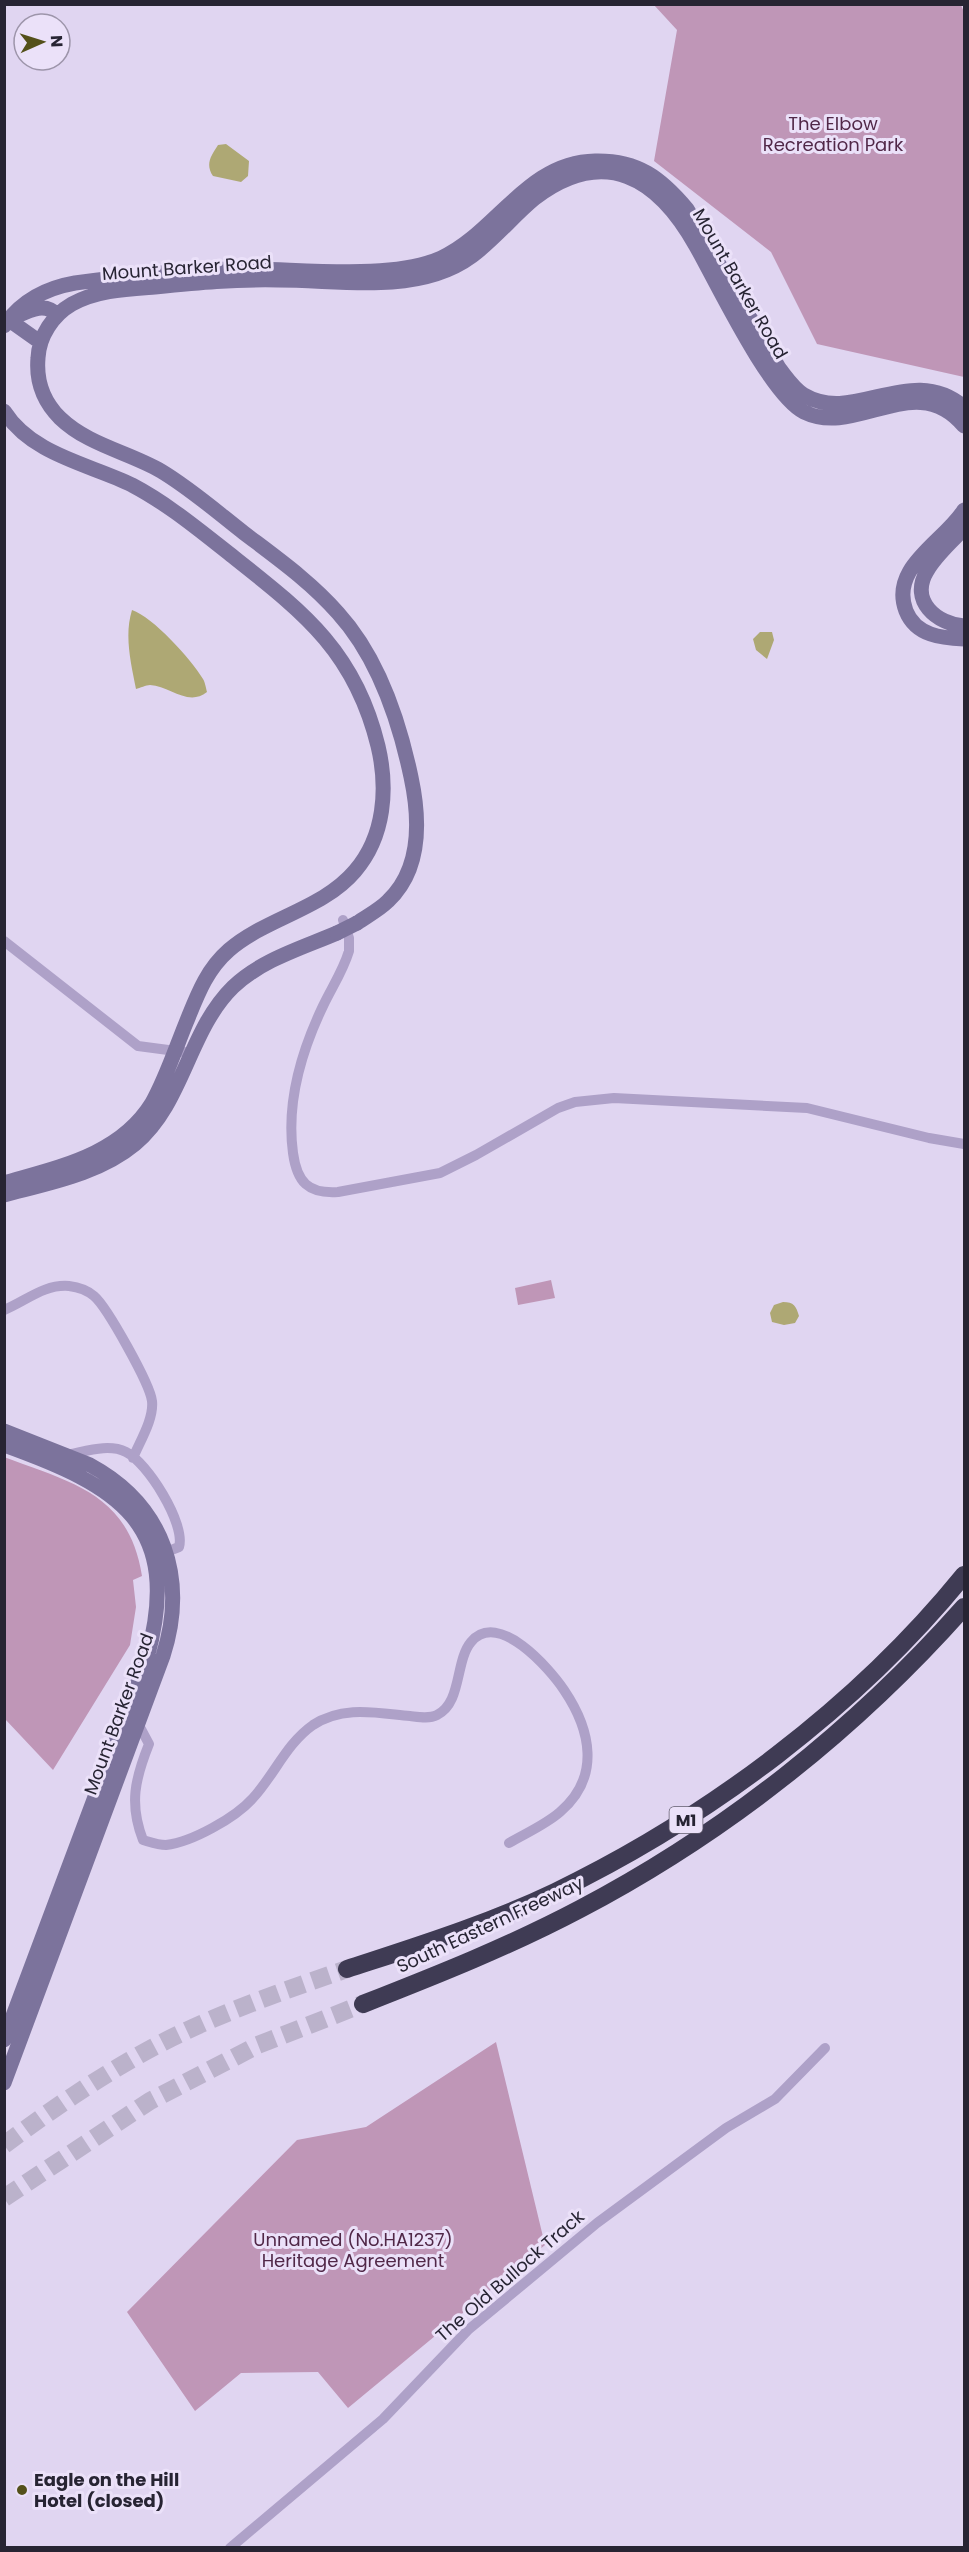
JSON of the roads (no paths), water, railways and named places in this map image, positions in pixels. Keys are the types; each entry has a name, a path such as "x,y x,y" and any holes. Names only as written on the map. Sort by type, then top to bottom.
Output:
{"highway":[{"name":"South Eastern Freeway","path":"347,1969 446,1936 553,1893 605,1867 685,1821 751,1775 832,1709 915,1629 964,1575"},
{"name":"South Eastern Freeway","path":"363,2004 476,1959 539,1930 621,1887 682,1849 765,1791 820,1747 905,1670 964,1607"}],"main road":[{"name":"Mount Barker Road","path":"6,320 22,305 45,291 63,285 91,281 228,269 381,271 413,267 442,258 463,246 535,182 571,165 593,161 614,162 651,174 668,186 687,209 779,368 794,387 806,396 836,404 896,391 918,390 948,396 964,407"},
{"name":"Mount Barker Road","path":"4,1195 85,1172 133,1146 147,1133 164,1110 191,1053 218,1006 242,979 387,902 406,876 416,845 418,821 416,798 400,736 381,683 342,617 298,575 188,489 156,468 86,436 56,414 39,383 37,363 40,342 57,315 78,300 94,294 122,289 229,280 386,283 435,275 471,257 521,210 557,183 595,172 610,173 624,175 650,187 672,208 689,233 763,364 785,398 792,404 803,411 832,418 891,404 917,402 955,415 964,426"},
{"path":"6,320 39,308 49,309 57,315"},
{"path":"6,320 40,342"},
{"path":"4,411 24,434 47,449 118,478 169,506 295,606 325,636 344,660 365,702 384,771 383,804 371,844 355,871 319,899 242,938 216,961 203,982 164,1079 150,1105 132,1129 106,1148 78,1161 4,1183"},
{"path":"964,510 910,571 904,583 903,601 909,619 920,630 938,636 964,639"},
{"path":"964,528 925,573 922,592 926,608 936,617 955,626 964,626"},
{"name":"Mount Barker Road","path":"4,1431 104,1473 128,1492 156,1528 161,1554 157,1616 131,1722 4,2083"},
{"name":"Mount Barker Road","path":"4,1445 61,1465 104,1489 124,1507 161,1554"},
{"name":"Mount Barker Road","path":"4,2040 131,1722"}],"street":[{"path":"346,925 349,951 306,1046 293,1092 290,1114 295,1169 302,1182 313,1190 323,1193 338,1192 440,1173 558,1108 575,1102 614,1098 771,1104 807,1108 929,1138 964,1144"},
{"path":"4,941 138,1046 191,1053"},
{"path":"4,1310 38,1292 52,1288 67,1286 82,1289 95,1297 142,1374 152,1402 134,1458"},
{"path":"65,1455 104,1448 125,1451 134,1458 160,1491 178,1528 181,1539 179,1547 161,1554"},
{"path":"131,1722 146,1736 149,1744 134,1792 139,1829 143,1840 160,1845 174,1843 224,1821 240,1810 264,1785 284,1753 302,1734 325,1718 362,1711 424,1717 435,1716 442,1712 453,1694 471,1642 485,1634 503,1635 513,1639 534,1654 552,1672 576,1708 584,1725 588,1745 587,1766 572,1799 550,1820 509,1843"},
{"name":"The Old Bullock Track","path":"230,2547 382,2419 468,2330 597,2223 726,2128 775,2099 825,2048"}],"tunnel":[{"path":"4,2145 88,2086 165,2041 242,2007 347,1969"},
{"path":"4,2198 150,2101 258,2045 363,2004"}],"place":[{"name":"Eagle on the Hill Hotel (closed)","path":"22,2490"}],"park label":[{"name":"The Elbow Recreation Park","path":"833,134"},
{"name":"Unnamed (No.HA1237) Heritage Agreement","path":"353,2250"}]}
